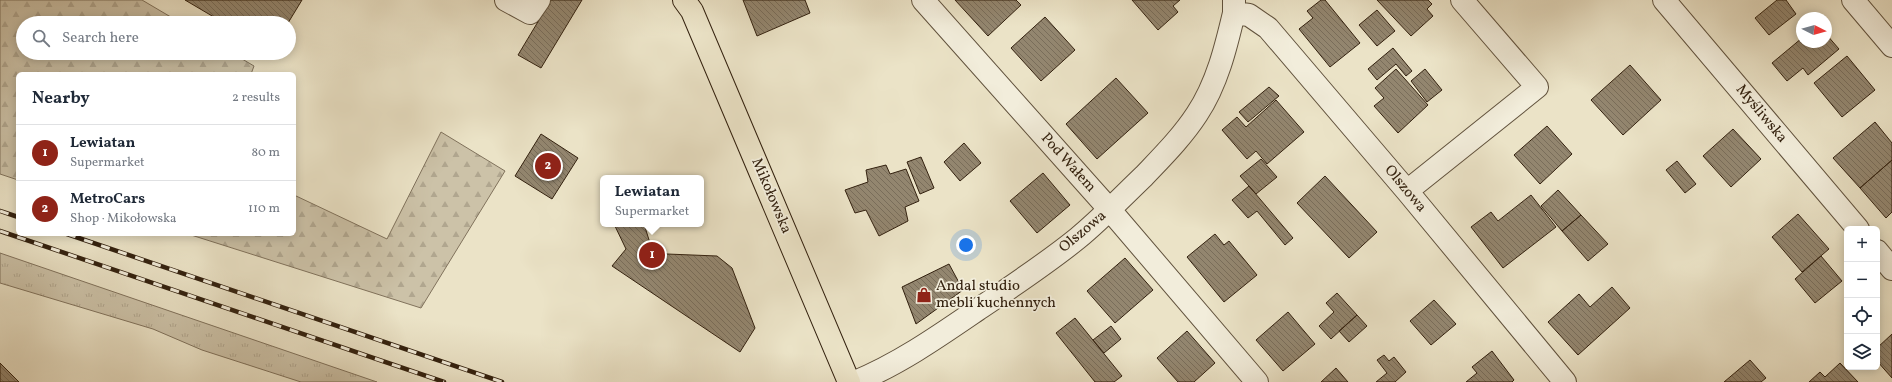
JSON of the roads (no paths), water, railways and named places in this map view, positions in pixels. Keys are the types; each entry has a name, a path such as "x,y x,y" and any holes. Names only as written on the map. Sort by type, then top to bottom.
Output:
{"main road":[{"name":"Mikołowska","path":"689,4 850,382"}],"street":[{"path":"506,0 530,13 540,0"},
{"name":"Pod Wałem","path":"923,0 1110,210 1257,382"},
{"path":"1407,191 1537,87 1462,0"},
{"name":"Myśliwska","path":"1664,0 1855,226"},
{"path":"1853,0 1892,46"},
{"name":"Olszowa","path":"855,382 878,372 934,340 1045,264 1079,238 1110,210 1168,151 1198,114 1212,88 1227,42 1234,6 1268,28 1407,191 1566,382"},
{"path":"1880,255 1892,269"}],"railway":[{"path":"0,211 16,216"},
{"path":"0,231 444,382"},
{"path":"73,236 502,382"}],"place":[{"name":"MetroCars","path":"548,166"},
{"name":"Lewiatan","path":"652,255"},
{"name":"Andal studio mebli kuchennych","path":"924,295"}]}
